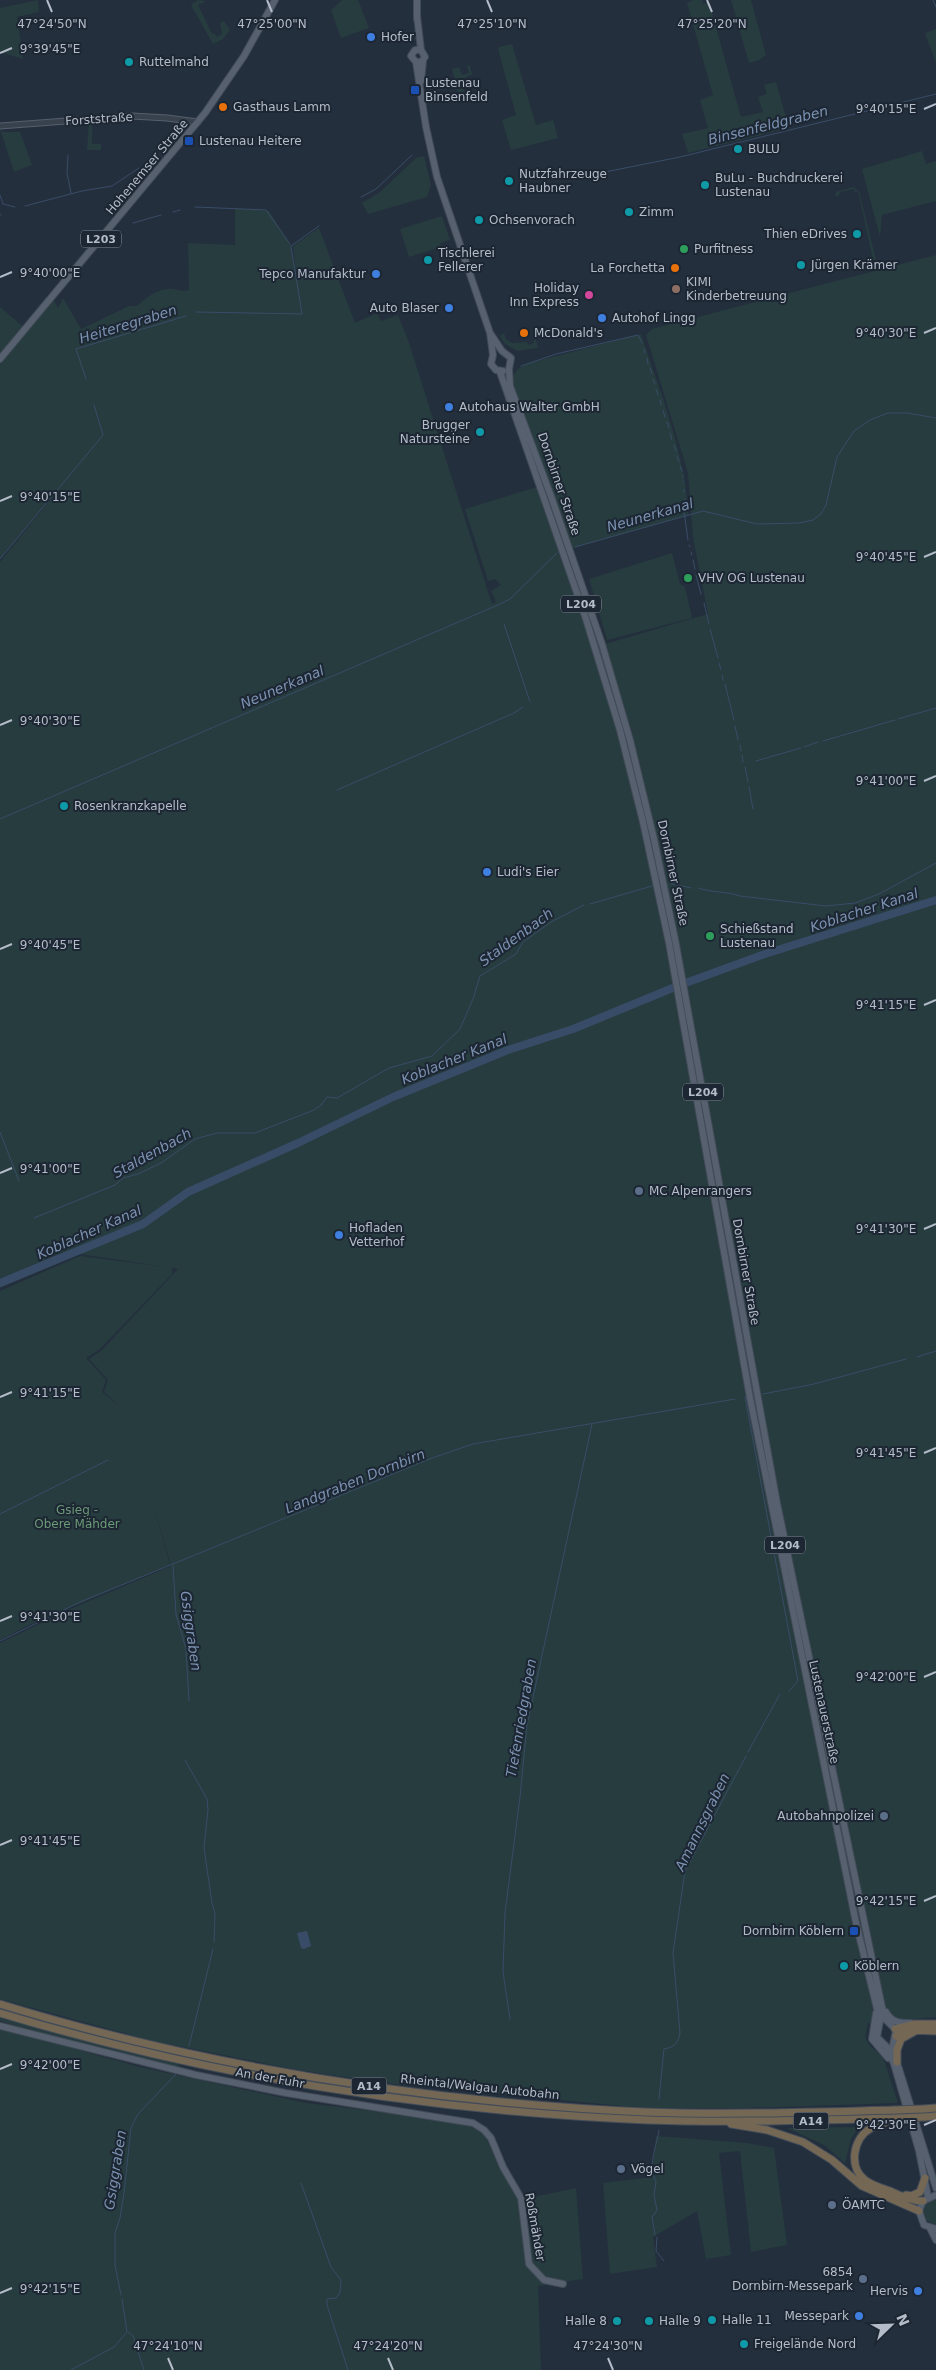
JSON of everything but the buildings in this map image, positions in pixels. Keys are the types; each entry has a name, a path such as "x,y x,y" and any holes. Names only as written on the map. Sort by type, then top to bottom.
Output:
{"highway":[{"name":"Rheintal/Walgau Autobahn","path":"0,2004 109,2034 231,2062 380,2088 509,2102 638,2111 713,2113 895,2110 936,2107"},
{"name":"Rheintal/Walgau Autobahn","path":"0,2013 98,2040 228,2070 342,2090 510,2111 594,2117 723,2121 936,2116"},
{"path":"894,2033 936,2024"},
{"path":"898,2062 897,2050 902,2038 916,2027 936,2031"},
{"path":"898,2118 871,2128 857,2142 854,2162 863,2182 916,2201 926,2199"},
{"path":"723,2121 735,2126 767,2130 807,2144 863,2182 919,2211"},
{"path":"901,2195 920,2192 925,2178"}],"main road":[{"name":"Hohenemser Straße","path":"0,359 198,122 244,56 275,0"},
{"name":"Dornbirner Straße","path":"417,0 418,50"},
{"name":"Dornbirner Straße","path":"418,50 411,56 419,61"},
{"name":"Dornbirner Straße","path":"418,50 425,55 419,61 420,87 426,127 437,177 490,333 493,355 492,364 500,372 574,582 611,700 643,822 678,974"},
{"name":"Dornbirner Straße","path":"490,333 502,351 511,358 509,368 510,386 579,576 630,740 661,869 753,1398"},
{"path":"493,355 502,351"},
{"path":"500,372 509,368"},
{"name":"Lustenauerstraße","path":"753,1398 812,1709 878,2002 880,2021 877,2037 885,2044 894,2071 925,2178 926,2199"},
{"name":"Lustenauerstraße","path":"878,2002 894,2033 898,2062 936,2188"},
{"name":"L204","path":"878,2002 893,2020 916,2027"},
{"name":"L204","path":"878,2002 872,2038 886,2054 894,2071"},
{"path":"879,2028 884,2024 894,2033 885,2044"},
{"name":"An der Fuhr","path":"0,2026 219,2080 473,2123 484,2130 491,2138 503,2167 510,2178"},
{"path":"931,2170 936,2179"},
{"name":"Roßmähder","path":"510,2178 521,2198 529,2264 540,2278 550,2283 562,2284"},
{"path":"936,2195 926,2199 919,2211 922,2222 933,2229 936,2240"}],"street":[{"name":"Forststraße","path":"0,126 132,116 198,122"}],"green space":[{"path":"38,0 39,12 17,17 23,59 0,52 0,8"},
{"path":"198,0 206,1 198,5 212,34 214,33 217,37 222,34 220,23 224,21 230,30 223,39 213,44 191,5"},
{"path":"342,0 358,0 369,28 341,38 331,10"},
{"path":"693,0 702,0 703,4 709,2 741,117 763,112 758,97 767,94 764,85 776,82 789,128 688,153 682,134 708,128 700,100 713,95 687,3"},
{"path":"731,0 751,0 766,55 759,60 749,63"},
{"path":"936,29 936,63 925,33"},
{"path":"512,44 536,125 553,120 558,138 511,150 502,120 516,115 498,49 499,47"},
{"path":"470,65 472,74 461,80 465,95 476,94 477,97 460,100 452,69 459,67 462,75 469,73 467,66"},
{"path":"99,121 93,122 92,125 92,144 101,144 101,150 87,150 89,122"},
{"path":"0,129 3,132 20,132 32,165 14,172"},
{"path":"922,151 926,164 936,161 936,201 882,215 880,237 862,169"},
{"path":"424,156 431,185 427,197 368,214 362,203 379,193 416,158"},
{"path":"853,187 859,191 877,264 874,264 858,191 855,192 854,189 840,192 838,197 835,195 836,192"},
{"name":"Gsieg - Obere Mähder","path":"235,208 269,211 291,246 296,274 293,246 319,228 355,323 377,313 381,321 398,315 408,340 492,604 496,602 491,591 501,585 495,579 488,581 465,509 537,487 598,646 708,614 693,537 688,473 646,335 652,329 936,255 936,897 772,949 673,985 674,989 936,902 936,2017 868,2023 865,2037 870,2046 881,2055 885,2063 898,2103 743,2108 644,2108 392,2084 298,2070 153,2041 0,1999 0,1643 66,1611 171,1566 149,1489 170,1565 29,1625 0,1640 0,1291 80,1256 166,1267 80,1254 0,1288 0,562 63,484 0,559 0,307 26,329 53,299 58,308 63,298 81,329 129,306 137,306 158,291 168,289 189,290 188,243 235,245","holes":["172,1268 178,1269 101,1351 89,1359 108,1380 104,1392 119,1406 102,1392 106,1380 86,1358 100,1349 172,1274"]},
{"path":"442,216 450,240 440,243 441,247 409,257 400,229"},
{"path":"504,333 506,339 512,343 527,342 528,345 536,340 538,348 517,351 504,343 500,336"},
{"path":"641,334 677,446 686,492 688,515 572,548 511,383 512,379 517,370 529,363"},
{"path":"672,553 680,584 685,587 692,618 607,640 589,579"},
{"path":"0,2018 179,2064 178,2067 88,2046 0,2021"},
{"path":"0,2028 140,2067 306,2103 468,2125 481,2131 489,2141 497,2162 517,2197 528,2198 576,2188 583,2279 538,2286 541,2370 0,2370"},
{"path":"859,2127 851,2139 845,2163 824,2145 787,2128"},
{"path":"656,2136 747,2143 774,2148 787,2245 751,2252 740,2151 719,2153 731,2255 706,2259 697,2211 653,2237 657,2267 610,2274 603,2183 652,2177"},
{"path":"936,2199 936,2225 926,2220 923,2213 926,2204"}],"water":[{"path":"307,1931 311,1946 304,1949 301,1948 297,1933"}],"waterway":[{"name":"Binsenfeldgraben","path":"933,0 936,7"},
{"name":"Binsenfeldgraben","path":"605,172 680,157 936,94"},
{"path":"68,155 67,173 71,193"},
{"name":"Heiteregraben","path":"361,197 376,189 412,155"},
{"name":"Heiteregraben","path":"25,206 82,191 112,186 139,168"},
{"name":"Heiteregraben","path":"0,195 3,204 15,207"},
{"path":"195,207 266,210 290,244"},
{"path":"173,212 180,210"},
{"path":"133,223 161,215"},
{"name":"Heiteregraben","path":"196,312 302,314 291,246 319,226"},
{"name":"Heiteregraben","path":"86,379 76,349 186,316"},
{"path":"521,366 556,354 638,335 642,343"},
{"path":"644,349 645,353"},
{"path":"647,358 648,364"},
{"path":"650,368 652,374"},
{"path":"653,379 655,384"},
{"path":"656,389 658,395"},
{"path":"660,400 661,405"},
{"name":"Heiteregraben","path":"0,559 103,435 94,405"},
{"path":"663,410 665,417"},
{"name":"Neunerkanal","path":"575,547 703,511 757,524 799,523 813,520 821,514 826,505 837,457 854,431 870,420 888,413 907,413 936,418"},
{"path":"667,422 669,428"},
{"path":"670,433 672,440"},
{"path":"674,445 676,451"},
{"path":"677,456 679,462"},
{"path":"680,466 682,471"},
{"path":"684,511 688,540"},
{"name":"Neunerkanal","path":"0,819 498,605 510,599 557,553"},
{"path":"693,560 695,569"},
{"path":"696,575 701,594"},
{"path":"704,603 709,624"},
{"path":"504,624 530,702"},
{"path":"710,629 718,658"},
{"path":"719,663 721,670"},
{"path":"722,675 723,680"},
{"path":"725,684 734,720"},
{"path":"337,790 514,713 523,707"},
{"path":"898,719 936,708"},
{"path":"823,741 895,720"},
{"path":"735,726 738,740"},
{"path":"804,747 818,742"},
{"path":"740,745 741,751"},
{"path":"756,761 801,748"},
{"path":"742,755 743,762"},
{"path":"745,767 748,782"},
{"path":"749,787 753,809"},
{"name":"Staldenbach","path":"698,888 740,896 826,906 855,903 879,894 936,863"},
{"name":"Staldenbach","path":"669,883 691,888"},
{"name":"Staldenbach","path":"590,904 652,886"},
{"name":"Koblacher Kanal","path":"0,1283 143,1224 188,1192 298,1143 393,1097 508,1050 573,1029 680,985 765,954 936,900"},
{"name":"Staldenbach","path":"34,1218 115,1185 123,1178 138,1174 161,1163 195,1139 217,1133 255,1133 314,1110 327,1097 337,1098 389,1068 432,1056 460,1029 473,999 480,976 516,954 523,942 551,922 584,905"},
{"path":"0,1132 19,1181"},
{"name":"Landgraben Dornbirn","path":"917,1357 936,1351"},
{"name":"Landgraben Dornbirn","path":"763,1394 814,1384 906,1359"},
{"name":"Amannsgraben","path":"745,1397 798,1681 789,1691"},
{"name":"Landgraben Dornbirn","path":"0,1641 80,1602 432,1458 473,1444 735,1399"},
{"name":"Tiefenriedgraben","path":"510,2019 503,1972 505,1913 527,1725 592,1424"},
{"path":"0,1514 108,1460"},
{"name":"Gsiggraben","path":"173,1566 176,1614 186,1649 189,1701"},
{"name":"Amannsgraben","path":"748,1752 780,1694"},
{"name":"Amannsgraben","path":"659,2099 664,2049 675,2044 680,2033 673,1953 685,1871 746,1756"},
{"name":"Gsiggraben","path":"185,1760 207,1799 208,1810 204,1848 215,1914 214,1942"},
{"name":"Gsiggraben","path":"189,2046 213,1949"},
{"name":"Gsiggraben","path":"121,2295 115,2265 115,2233 120,2218 124,2193 131,2128 138,2114 177,2073"},
{"path":"655,2235 652,2217 657,2210 654,2195 656,2181 653,2175 652,2163 659,2130"},
{"path":"301,2183 331,2267 341,2280 340,2293 336,2298 327,2299 327,2305 348,2370"},
{"path":"657,2237 656,2251 664,2261"},
{"path":"71,2370 114,2347 127,2332 122,2299"},
{"path":"128,2332 133,2336 144,2370"}],"place":[{"name":"Hofer","path":"371,37"},
{"name":"Ruttelmahd","path":"129,62"},
{"name":"Lustenau Binsenfeld","path":"415,90"},
{"name":"Gasthaus Lamm","path":"223,107"},
{"name":"Lustenau Heitere","path":"189,141"},
{"name":"BULU","path":"738,149"},
{"name":"Nutzfahrzeuge Haubner","path":"509,181"},
{"name":"BuLu - Buchdruckerei Lustenau","path":"705,185"},
{"name":"Zimm","path":"629,212"},
{"name":"Ochsenvorach","path":"479,220"},
{"name":"Thien eDrives","path":"857,234"},
{"name":"Purfitness","path":"684,249"},
{"name":"Tischlerei Fellerer","path":"428,260"},
{"name":"Jürgen Krämer","path":"801,265"},
{"name":"La Forchetta","path":"675,268"},
{"name":"Tepco Manufaktur","path":"376,274"},
{"name":"KIMI Kinderbetreuung","path":"676,289"},
{"name":"Holiday Inn Express","path":"589,295"},
{"name":"Auto Blaser","path":"449,308"},
{"name":"Autohof Lingg","path":"602,318"},
{"name":"McDonald's","path":"524,333"},
{"name":"Autohaus Walter GmbH","path":"449,407"},
{"name":"Brugger Natursteine","path":"480,432"},
{"name":"VHV OG Lustenau","path":"688,578"},
{"name":"Rosenkranzkapelle","path":"64,806"},
{"name":"Ludi's Eier","path":"487,872"},
{"name":"Schießstand Lustenau","path":"710,936"},
{"name":"MC Alpenrangers","path":"639,1191"},
{"name":"Hofladen Vetterhof","path":"339,1235"},
{"name":"Autobahnpolizei","path":"884,1816"},
{"name":"Dornbirn Köblern","path":"854,1931"},
{"name":"Köblern","path":"844,1966"},
{"name":"Vögel","path":"621,2169"},
{"name":"ÖAMTC","path":"832,2205"},
{"name":"6854 Dornbirn-Messepark","path":"863,2279"},
{"name":"Hervis","path":"918,2291"},
{"name":"Messepark","path":"859,2316"},
{"name":"Halle 11","path":"712,2320"},
{"name":"Halle 8","path":"617,2321"},
{"name":"Halle 9","path":"649,2321"},
{"name":"Freigelände Nord","path":"744,2344"}]}
